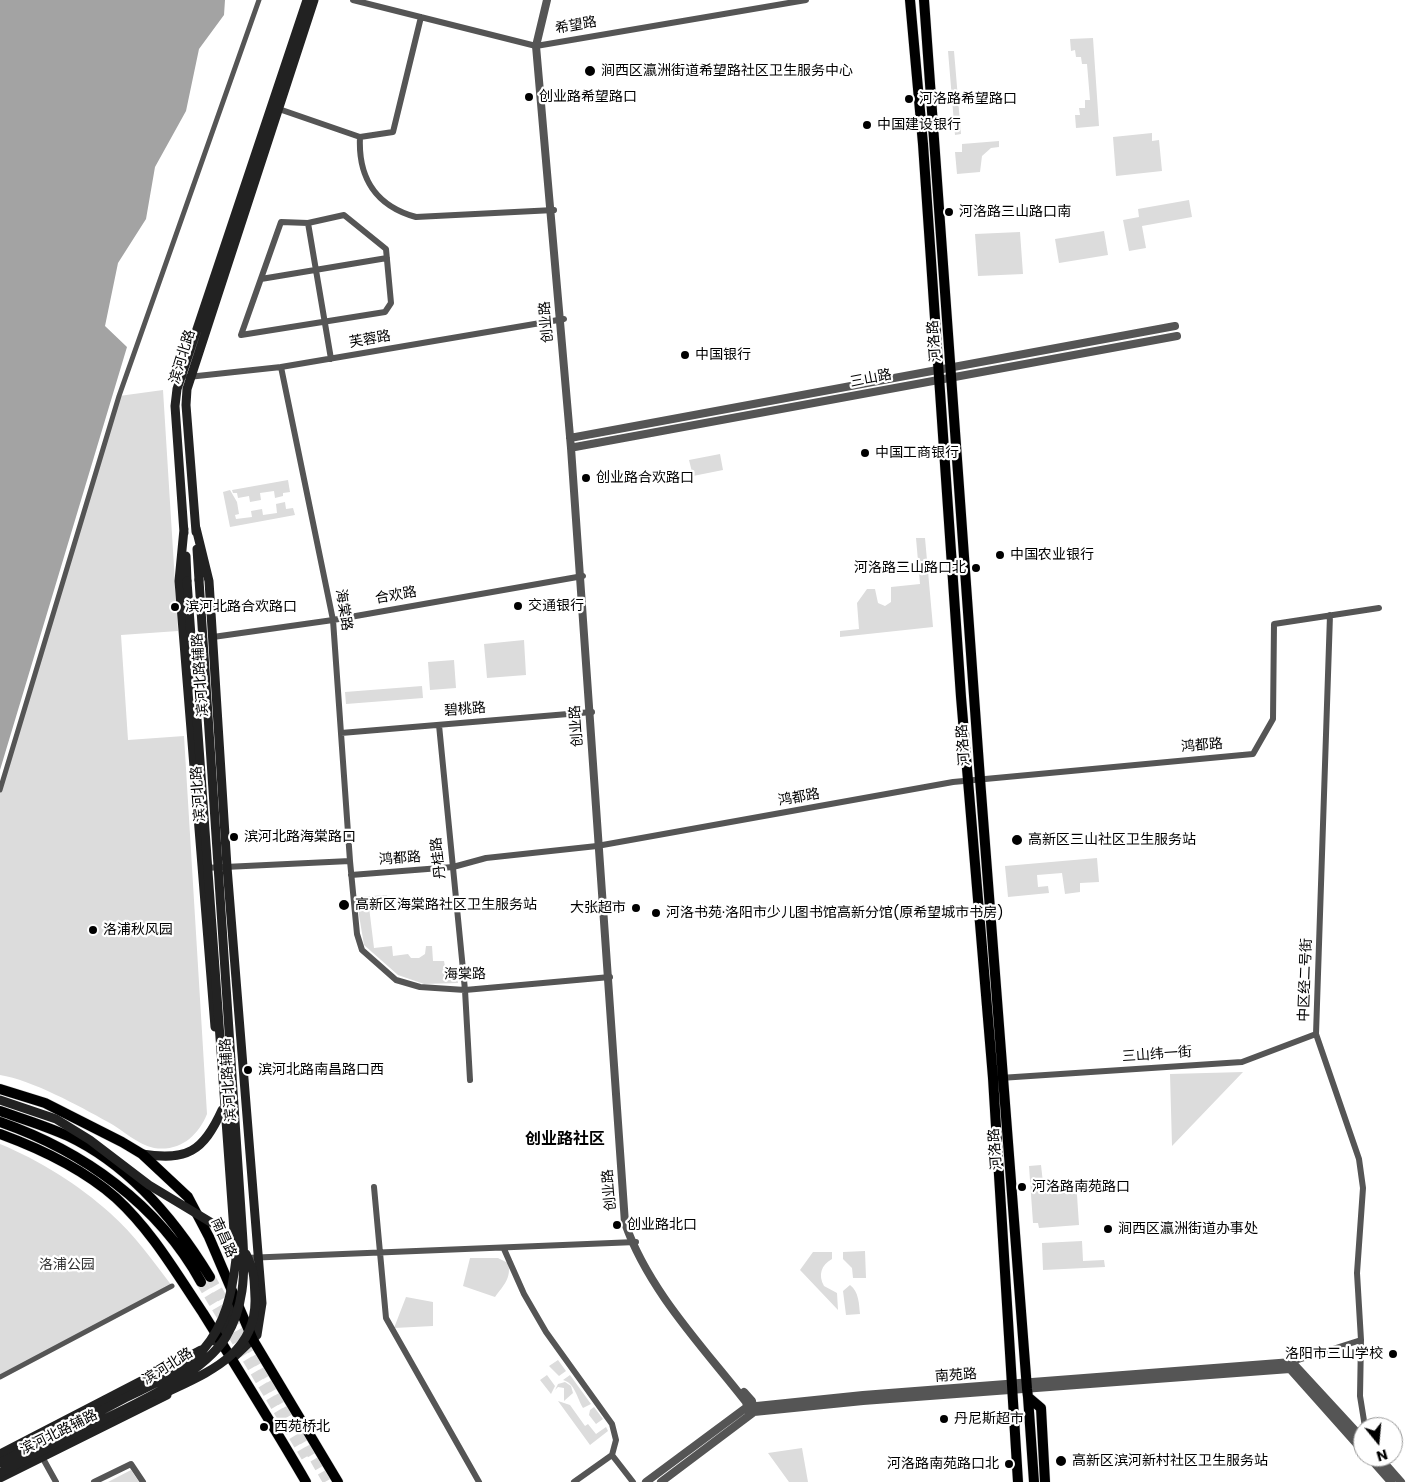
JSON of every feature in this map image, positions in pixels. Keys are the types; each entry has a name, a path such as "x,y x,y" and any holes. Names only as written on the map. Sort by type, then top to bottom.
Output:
{"main road":[{"name":"滨河北路","path":"0,1474 159,1390 196,1368 225,1337 237,1315 243,1290 245,1271 196,528 186,405 190,377 307,0"},
{"name":"滨河北路","path":"0,1463 188,1363 202,1351 222,1321 232,1292 236,1259 175,406 180,378 274,108 314,0"},
{"name":"河洛路","path":"910,0 923,144 938,374 993,1078 1014,1387 1018,1482"},
{"name":"河洛路","path":"924,0 980,779 1034,1482"},
{"name":"滨河北路辅路","path":"0,1478 180,1388 232,1359 253,1340 260,1324 262,1303 227,867 209,581 196,528"},
{"name":"滨河北路辅路","path":"0,1454 168,1368 218,1338 237,1306 241,1282 241,1258 222,1110 179,581 184,530"},
{"name":"南昌路","path":"0,1089 45,1103 142,1154 188,1197 209,1237 253,1340 338,1482"},
{"path":"0,1100 56,1120 90,1140 149,1185 217,1226 244,1251 254,1271 255,1309 251,1328 244,1340 236,1352 221,1365 0,1474"},
{"path":"142,1154 172,1157 186,1154 203,1144 222,1110"},
{"path":"0,1111 69,1137 110,1164 161,1207 187,1239 205,1279 169,1234 126,1192 70,1152 45,1139 0,1122"},
{"path":"0,1134 38,1148 92,1180 114,1197 141,1223 164,1254 232,1359 306,1482"},
{"path":"1028,1390 1041,1408 1045,1482"},
{"name":"河洛路","path":"1016,1447 1022,1482"}],"street":[{"path":"0,790 119,396 259,0"},
{"name":"希望路","path":"353,0 538,46 806,0"},
{"name":"创业路","path":"547,0 538,46 573,447 625,1223 634,1243 658,1283 751,1410"},
{"name":"创业路","path":"538,46 552,0"},
{"path":"274,108 360,137 392,132 421,17"},
{"path":"360,137 359,151 363,170 371,187 384,203 401,213 416,217 552,210"},
{"path":"344,215 386,249 387,258 391,303 385,312 241,335 280,222 308,223 344,215"},
{"path":"308,223 331,359"},
{"path":"261,279 387,258"},
{"name":"芙蓉路","path":"180,378 281,367 562,319"},
{"name":"三山路","path":"573,447 1175,326"},
{"name":"三山路","path":"951,371 1177,336"},
{"name":"海棠路","path":"281,367 333,620 351,875 357,934 362,950 374,963 396,980 420,987 465,990 608,977"},
{"name":"三山路","path":"572,438 938,374"},
{"name":"合欢路","path":"213,638 333,620 581,577"},
{"path":"1330,615 1379,608"},
{"name":"鸿都路","path":"351,875 453,867 486,858 599,846 969,780 1253,754 1273,719 1274,624 1330,615"},
{"name":"中区经二号街","path":"1330,615 1316,1034 1359,1159 1363,1188 1357,1272 1360,1396 1363,1417"},
{"name":"碧桃路","path":"341,733 590,712"},
{"name":"丹桂路","path":"439,725 465,990 470,1080"},
{"path":"203,868 350,861"},
{"name":"三山纬一街","path":"993,1078 1242,1062 1316,1034"},
{"path":"374,1187 386,1318 479,1482"},
{"path":"241,1258 634,1243"},
{"path":"504,1249 524,1294 546,1332 612,1424 616,1440 612,1455 574,1482"},
{"path":"0,1377 172,1286"},
{"path":"1292,1366 1360,1342"},
{"path":"1292,1366 1353,1429"},
{"path":"1292,1366 1353,1439"},
{"name":"南苑路","path":"751,1410 863,1395 1014,1387 1028,1390 1292,1366"},
{"path":"646,1482 751,1410"},
{"path":"661,1482 751,1410"},
{"path":"35,1445 56,1482"},
{"path":"612,1455 633,1482"},
{"path":"94,1482 131,1464 143,1482"},
{"path":"1378,1467 1391,1482"},
{"path":"1388,1467 1401,1482"}],"green space":[{"path":"1093,38 1099,126 1076,128 1075,115 1080,115 1079,108 1085,108 1085,100 1090,100 1087,64 1082,64 1081,57 1076,57 1075,50 1071,51 1070,39"},
{"path":"948,51 954,51 961,134 955,135"},
{"path":"1152,133 1152,141 1159,140 1162,171 1116,176 1113,137"},
{"path":"999,141 999,147 991,148 982,156 980,172 957,174 955,152 962,152 962,144"},
{"path":"1189,200 1192,217 1142,226 1146,248 1129,251 1123,220 1139,217 1138,209"},
{"path":"1104,231 1108,255 1059,263 1055,239"},
{"path":"1020,232 1023,274 978,276 975,234"},
{"path":"163,390 178,631 121,635 128,740 184,736 207,1114 199,1129 187,1141 180,1145 163,1149 154,1148 136,1141 108,1122 55,1094 26,1082 0,1075 0,790 119,396"},
{"path":"720,454 723,470 693,476 689,460"},
{"path":"288,480 290,492 283,493 283,496 275,498 274,491 260,493 261,500 250,502 249,496 238,498 237,493 233,493 232,490"},
{"path":"230,490 237,502 239,514 235,515 236,519 252,517 251,511 262,509 263,515 277,513 276,504 285,502 286,509 293,508 295,515 230,527 223,492"},
{"path":"916,538 925,538 933,627 840,637 840,631 859,629 857,603 867,589 875,589 878,603 885,606 891,602 891,587 920,584"},
{"path":"524,640 526,675 487,678 484,644"},
{"path":"454,660 456,688 430,690 428,662"},
{"path":"422,686 423,698 346,704 345,692"},
{"path":"1097,858 1099,882 1080,883 1080,892 1065,894 1062,873 1037,875 1038,887 1048,886 1049,893 1008,897 1005,866"},
{"path":"387,895 388,904 369,907 374,948 392,946 393,956 408,954 411,958 419,958 425,954 426,946 432,946 433,961 444,961 446,972 456,971 458,983 424,984 398,975 364,945 356,897"},
{"path":"1243,1072 1172,1146 1170,1074"},
{"name":"洛浦公园","path":"0,1144 44,1165 98,1203 119,1221 172,1286 0,1377"},
{"path":"1041,1165 1043,1183 1076,1180 1079,1225 1039,1228 1038,1223 1033,1223 1029,1166"},
{"path":"1082,1241 1083,1261 1104,1260 1105,1267 1043,1270 1042,1243"},
{"path":"865,1251 866,1278 853,1278 852,1268 843,1259 843,1252"},
{"path":"813,1252 832,1252 832,1259 823,1267 821,1278 824,1286 837,1293 838,1310 800,1270"},
{"path":"470,1258 498,1258 508,1263 508,1277 495,1297 463,1286"},
{"path":"850,1285 857,1295 860,1314 846,1315 843,1291"},
{"path":"406,1297 433,1302 433,1326 394,1328"},
{"path":"558,1360 566,1371 559,1376 549,1366"},
{"path":"547,1375 555,1386 551,1394 540,1380"},
{"path":"570,1375 591,1404 583,1408 573,1388 563,1380"},
{"path":"565,1382 571,1386 573,1393 564,1401 564,1388 558,1387 555,1390 558,1384"},
{"path":"558,1401 570,1405 585,1426 588,1424 596,1434 606,1427 608,1431 590,1445"},
{"path":"594,1407 603,1419 596,1424 589,1415 590,1410"},
{"path":"802,1448 808,1482 789,1482 768,1453"},
{"path":"131,1470 139,1482 108,1482"}],"shaded area":[{"path":"0,0 225,0 224,15 199,49 186,111 155,167 146,219 118,263 105,326 127,347 0,770"}],"tunnel":[{"path":"210,1277 328,1482"},
{"path":"201,1282 306,1457"}],"place":[{"name":"涧西区瀛洲街道希望路社区卫生服务中心","path":"590,71"},
{"name":"创业路希望路口","path":"529,97"},
{"name":"河洛路希望路口","path":"909,99"},
{"name":"中国建设银行","path":"867,125"},
{"name":"河洛路三山路口南","path":"949,212"},
{"name":"中国银行","path":"685,355"},
{"name":"中国工商银行","path":"865,453"},
{"name":"创业路合欢路口","path":"586,478"},
{"name":"中国农业银行","path":"1000,555"},
{"name":"河洛路三山路口北","path":"976,568"},
{"name":"交通银行","path":"518,606"},
{"name":"滨河北路合欢路口","path":"175,607"},
{"name":"滨河北路海棠路口","path":"234,837"},
{"name":"高新区三山社区卫生服务站","path":"1017,840"},
{"name":"高新区海棠路社区卫生服务站","path":"344,905"},
{"name":"大张超市","path":"636,908"},
{"name":"河洛书苑·洛阳市少儿图书馆高新分馆(原希望城市书房)","path":"656,913"},
{"name":"洛浦秋风园","path":"93,930"},
{"name":"滨河北路南昌路口西","path":"248,1070"},
{"name":"河洛路南苑路口","path":"1022,1187"},
{"name":"创业路北口","path":"617,1225"},
{"name":"涧西区瀛洲街道办事处","path":"1108,1229"},
{"name":"洛阳市三山学校","path":"1393,1354"},
{"name":"丹尼斯超市","path":"944,1419"},
{"name":"西苑桥北","path":"264,1427"},
{"name":"高新区滨河新村社区卫生服务站","path":"1061,1461"},
{"name":"河洛路南苑路口北","path":"1009,1464"}],"district":[{"name":"创业路社区","path":"565,1140"}]}
